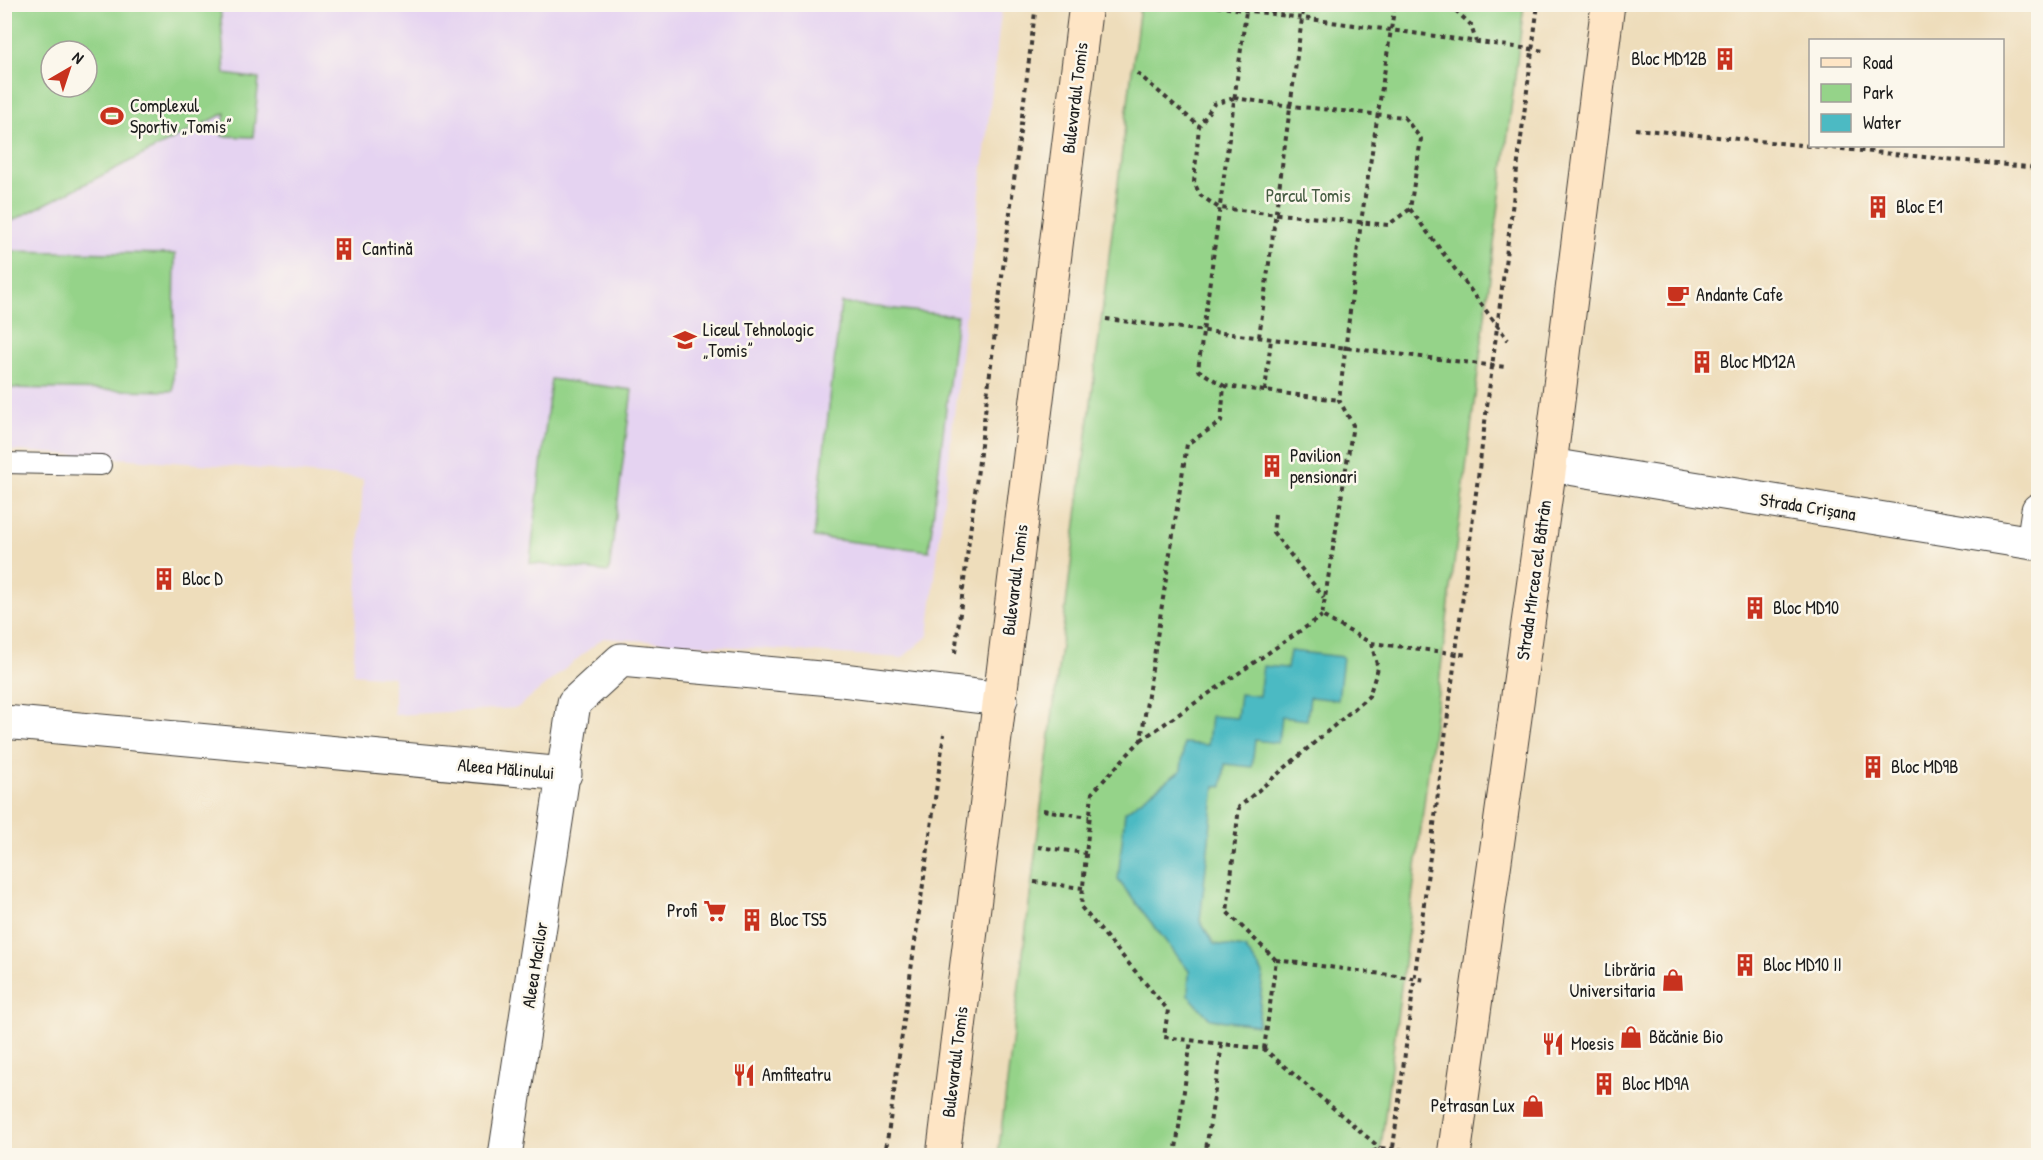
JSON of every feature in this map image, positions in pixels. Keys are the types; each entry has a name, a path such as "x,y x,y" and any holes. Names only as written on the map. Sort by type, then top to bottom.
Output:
{"main road":[{"name":"Bulevardul Tomis","path":"943,1155 1086,4"},
{"name":"Strada Mircea cel Bătrân","path":"1454,1155 1550,465 1608,4"}],"street":[{"name":"Strada Crișana","path":"1550,465 2033,543 2038,510"},
{"name":"Aleea Mălinului","path":"4,722 565,774 574,704 621,660 842,680 1001,699"},
{"name":"Aleea Macilor","path":"505,1155 565,774"}],"lane":[{"path":"4,463 101,465"}],"path":[{"path":"954,661 1036,4"},
{"path":"1199,4 1545,51"},
{"path":"1247,4 1198,370 1224,386 1338,400"},
{"path":"1259,337 1305,4"},
{"path":"1380,1149 1264,1049 1164,1037 1168,1010 1081,907 1092,793 1141,740 1322,616 1353,425 1338,400 1344,348 1395,4"},
{"path":"1449,4 1471,26 1476,42"},
{"path":"1392,1155 1538,4"},
{"path":"1137,73 1199,126"},
{"path":"1233,98 1404,117 1421,139 1410,209 1388,225 1219,208 1200,195 1194,182 1199,126 1214,104 1233,98"},
{"path":"1592,126 1809,146"},
{"path":"1824,147 2038,168"},
{"path":"1410,209 1508,340"},
{"path":"1106,319 1504,368"},
{"path":"1265,391 1271,339"},
{"path":"1141,740 1187,444 1221,422 1224,386"},
{"path":"1275,514 1274,532 1324,599"},
{"path":"1322,616 1371,643 1468,655"},
{"path":"1371,643 1378,668 1369,696 1239,807 1227,912 1275,960 1427,980"},
{"path":"885,1155 945,733"},
{"path":"1043,810 1089,817"},
{"path":"1038,847 1086,853"},
{"path":"1034,882 1083,888"},
{"path":"1264,1049 1275,960"},
{"path":"1175,1155 1191,1040"},
{"path":"1204,1155 1222,1043"},
{"path":"1365,1155 1380,1149 1405,1150"}],"shaded area":[{"path":"220,5 1002,5 928,636 902,658 603,638 517,708 394,715 394,677 353,674 363,479 229,466 5,450 4,222 6,224 226,113 253,137 225,74"}],"green space":[{"name":"Complexul Sportiv „Tomis”","path":"5,4 220,5 225,74 259,79 253,137 222,136 225,113 6,224"},
{"name":"Parcul Tomis","path":"1140,5 1524,5 1380,1155 998,1156"},
{"path":"5,251 175,254 173,391 5,388"},
{"path":"841,303 957,316 929,551 814,537"},
{"path":"551,379 632,390 609,572 530,563"}],"water":[{"path":"1290,651 1343,657 1338,700 1310,697 1307,720 1281,717 1278,743 1255,740 1252,767 1225,764 1222,787 1215,786 1200,921 1214,944 1245,948 1263,973 1258,1025 1210,1019 1188,995 1189,971 1118,880 1125,812 1181,770 1184,743 1208,745 1211,716 1237,718 1240,694 1259,696 1263,666 1287,668"}],"place":[{"name":"Bloc MD12B","path":"1725,59"},
{"name":"Complexul Sportiv „Tomis”","path":"112,116"},
{"name":"Bloc E1","path":"1878,207"},
{"name":"Cantină","path":"344,249"},
{"name":"Andante Cafe","path":"1678,295"},
{"name":"Liceul Tehnologic „Tomis”","path":"685,340"},
{"name":"Bloc MD12A","path":"1702,362"},
{"name":"Pavilion pensionari","path":"1272,466"},
{"name":"Bloc D","path":"164,579"},
{"name":"Bloc MD10","path":"1755,608"},
{"name":"Bloc MD9B","path":"1873,767"},
{"name":"Profi","path":"715,911"},
{"name":"Bloc TS5","path":"752,920"},
{"name":"Bloc MD10 II","path":"1745,965"},
{"name":"Librăria Universitaria","path":"1673,980"},
{"name":"Băcănie Bio","path":"1631,1037"},
{"name":"Moesis","path":"1553,1044"},
{"name":"Amfiteatru","path":"744,1075"},
{"name":"Bloc MD9A","path":"1604,1084"},
{"name":"Petrasan Lux","path":"1533,1106"}]}
